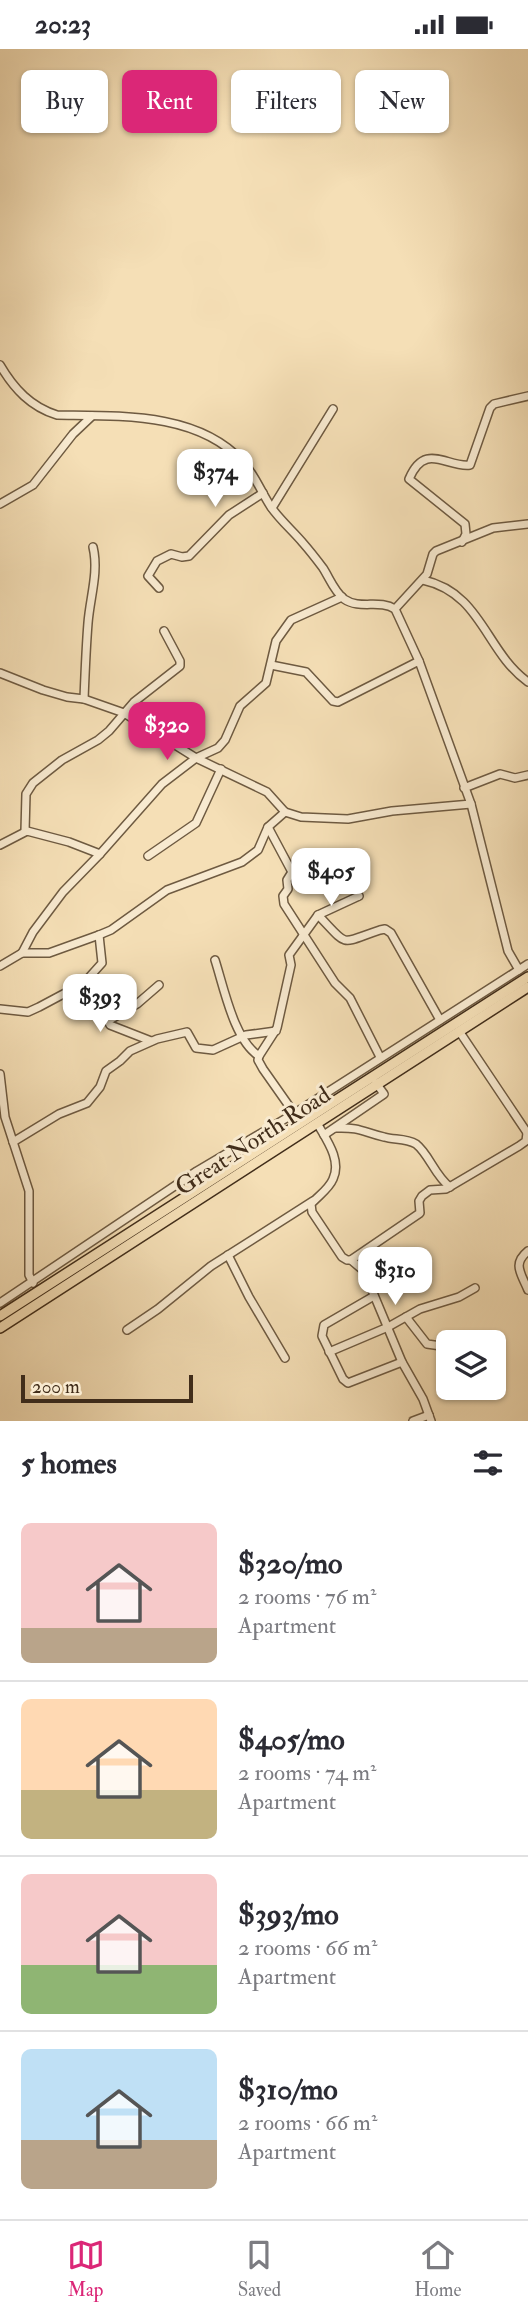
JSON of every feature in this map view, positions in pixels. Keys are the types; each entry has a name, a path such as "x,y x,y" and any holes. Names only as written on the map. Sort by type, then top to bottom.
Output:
{"main road":[{"name":"Great North Road","path":"0,1315 528,977"},
{"name":"Great North Road","path":"0,1328 528,987"}],"street":[{"path":"0,365 20,393 37,406 57,415 172,423 198,430 230,449 253,475 272,508 313,555 342,597 350,603 382,604 395,609 419,661 471,804 508,951 519,970"},
{"path":"462,542 466,534 465,524 409,479 411,474 417,466 432,458 470,464 490,408 494,404 528,396"},
{"path":"272,508 333,409"},
{"path":"0,505 33,485 73,434 92,416"},
{"path":"159,588 148,576 157,561 171,554 189,556 229,515 263,492"},
{"path":"395,609 423,580 433,554 498,527 528,524"},
{"path":"84,699 88,622 96,558 93,547"},
{"path":"423,580 437,583 456,594 471,608 510,666 527,680"},
{"path":"22,953 33,932 59,897 162,784 196,758 218,748 225,740 240,706 266,683 276,641 291,620 342,597"},
{"path":"25,831 26,795 29,788 56,764 99,740 134,702 180,666 164,631"},
{"path":"271,664 306,672 333,701 338,702 419,661"},
{"path":"0,673 43,690 84,699 124,713 196,758 267,792 285,812 301,817 348,819 392,811 471,804"},
{"path":"148,856 197,823 221,769"},
{"path":"464,789 500,774 515,778 528,775"},
{"path":"0,966 22,953 49,953 111,930 167,890 242,862 258,850 268,827 285,812"},
{"path":"268,827 292,870 287,880 288,889 283,896 284,904 335,983 350,997 380,1057"},
{"path":"0,845 25,831 69,842 100,854"},
{"path":"301,1123 257,1060 258,1056 276,1031 291,965 289,955 318,915 359,896"},
{"path":"318,915 343,941 349,943 385,929 391,933 440,1020"},
{"path":"0,1010 28,1012 84,983 102,963 99,935"},
{"path":"215,960 235,1023 258,1056"},
{"path":"0,1303 197,1171 295,1113 528,964"},
{"path":"84,983 113,1027 151,1041"},
{"path":"108,1021 137,1004 159,985"},
{"path":"13,1142 59,1114 87,1104 100,1087 106,1071 130,1051 151,1041 187,1032 196,1048 207,1051 243,1037 276,1031"},
{"path":"351,1260 420,1213 419,1201 430,1190 450,1187 526,1141 527,1134 459,1031"},
{"path":"0,1073 3,1118 29,1191 29,1275 33,1283"},
{"path":"324,1135 384,1094 376,1083"},
{"path":"127,1330 228,1255 313,1201 328,1187 335,1171 332,1150 317,1123"},
{"path":"336,1128 356,1127 385,1138 404,1140 417,1145 450,1187"},
{"path":"313,1201 312,1212 342,1257 351,1260 364,1271 402,1362 423,1399 430,1418 413,1421"},
{"path":"528,1251 520,1258 519,1264 528,1290"},
{"path":"228,1255 249,1297 285,1357"},
{"path":"329,1352 388,1327 420,1309 459,1297 475,1288"},
{"path":"374,1296 324,1325 322,1336 342,1379 348,1384 402,1362"},
{"path":"406,1317 427,1344 436,1345"}]}
